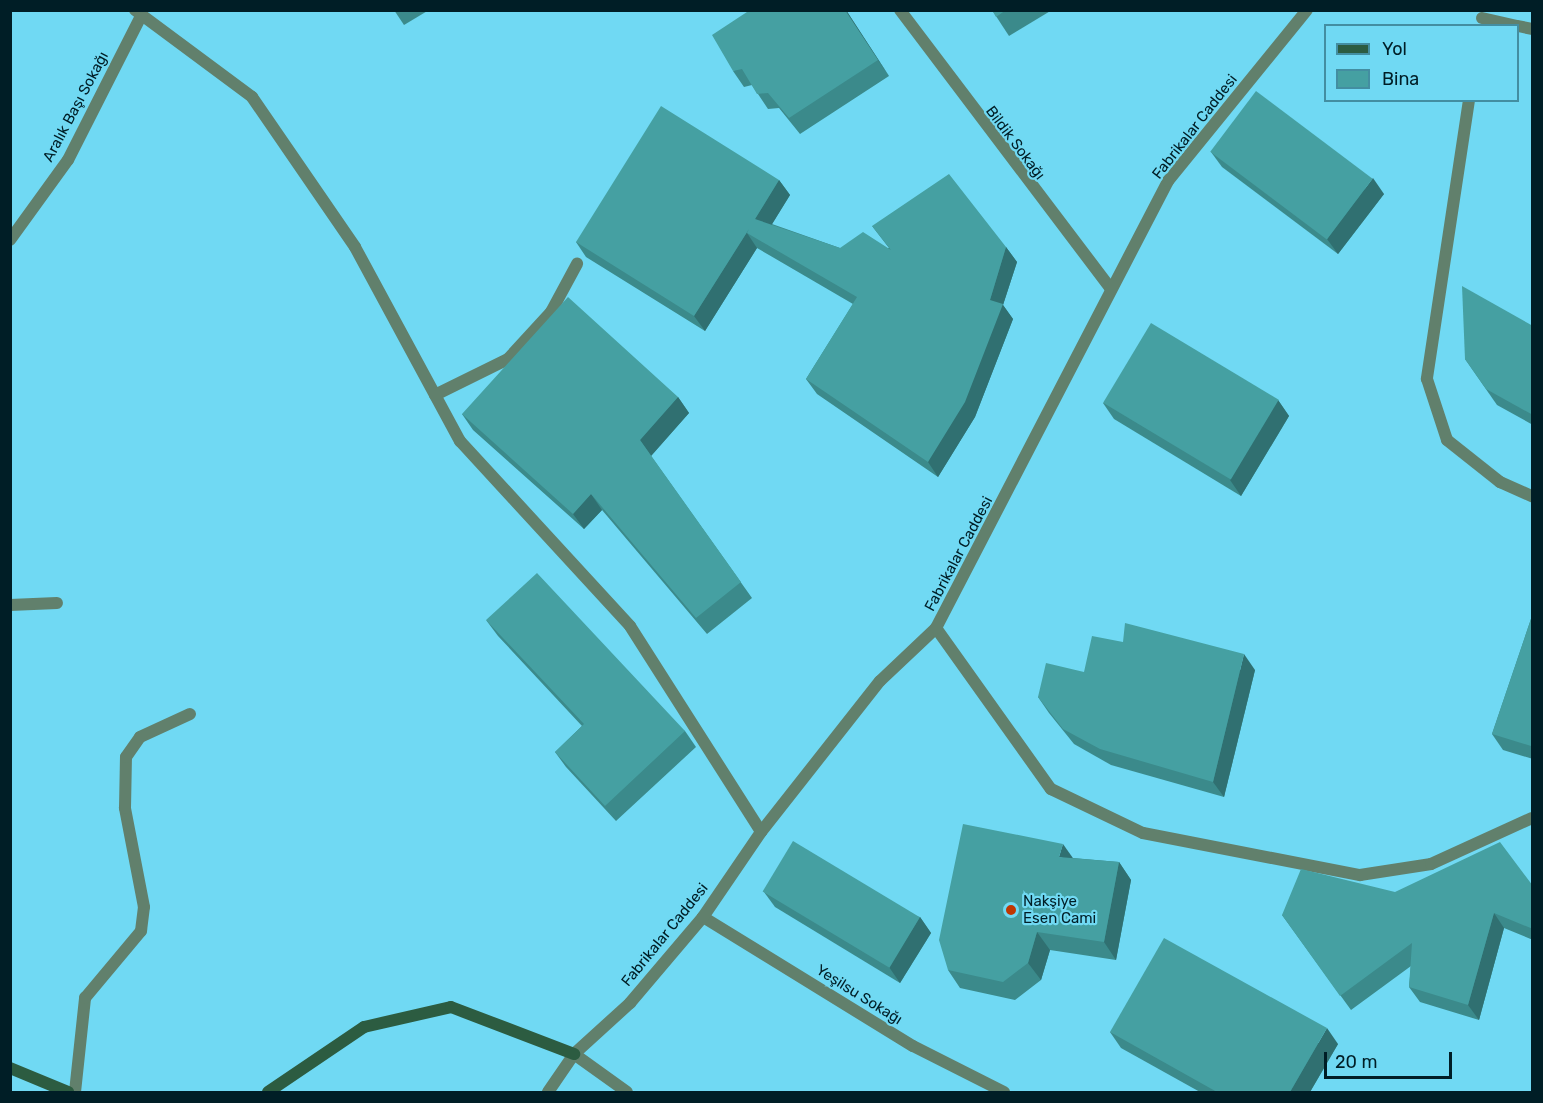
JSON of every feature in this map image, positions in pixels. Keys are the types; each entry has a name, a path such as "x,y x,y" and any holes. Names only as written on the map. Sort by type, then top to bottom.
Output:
{"street":[{"name":"Bildik Sokağı","path":"900,10 1111,289"},
{"name":"Fabrikalar Caddesi","path":"548,1092 574,1054 630,1003 703,917 761,832 880,681 936,628 1168,181 1307,10"},
{"name":"Aralık Başı Sokağı","path":"10,240 68,160 138,12"},
{"path":"138,12 252,97 355,247 460,441 630,626 761,832"},
{"path":"1480,18 1508,24"},
{"path":"1469,102 1427,379 1447,440 1500,482 1533,496"},
{"path":"435,395 508,359 551,312 577,264"},
{"path":"10,605 57,603"},
{"path":"936,628 1051,789 1143,833 1360,875 1431,864 1533,818"},
{"path":"75,1092 85,998 141,931 144,908 125,808 126,757 140,737 190,714"},
{"name":"Yeşilsu Sokağı","path":"703,917 913,1046 1004,1092"},
{"path":"268,1092 364,1027 451,1007 574,1054 627,1092"},
{"path":"10,1068 68,1092"}],"building":[{"path":"750,10 845,10 878,60 789,118 768,93 757,94 742,69 733,71 712,35"},
{"path":"992,10 1006,10 996,17"},
{"path":"1256,91 1373,179 1327,240 1210,152"},
{"path":"661,106 779,180 755,219 840,248 863,232 891,250 872,226 949,174 1006,247 990,300 1003,304 965,402 928,462 806,379 857,297 747,233 749,229 694,316 576,242"},
{"path":"1462,286 1533,326 1533,415 1486,389 1465,359"},
{"path":"568,297 678,397 640,440 741,582 696,618 591,494 573,514 462,414"},
{"path":"1151,323 1279,400 1231,479 1103,403"},
{"path":"537,573 685,731 605,806 555,752 584,724 486,620"},
{"path":"1533,613 1533,746 1531,746 1492,734"},
{"path":"1125,623 1244,654 1213,782 1100,749 1063,729 1038,697 1046,663 1084,672 1092,636 1123,642"},
{"name":"Nakşiye Esen Cami","path":"963,824 1063,844 1059,857 1119,862 1104,942 1037,932 1028,963 1003,982 948,970 939,940"},
{"path":"793,841 920,917 889,968 763,892"},
{"path":"1500,842 1533,886 1533,929 1494,913 1468,1005 1409,987 1412,943 1340,996 1282,915 1301,869 1395,892"},
{"path":"1164,938 1327,1028 1290,1092 1217,1092 1110,1032"}],"place":[{"name":"Nakşiye Esen Cami","path":"1011,910"}]}
